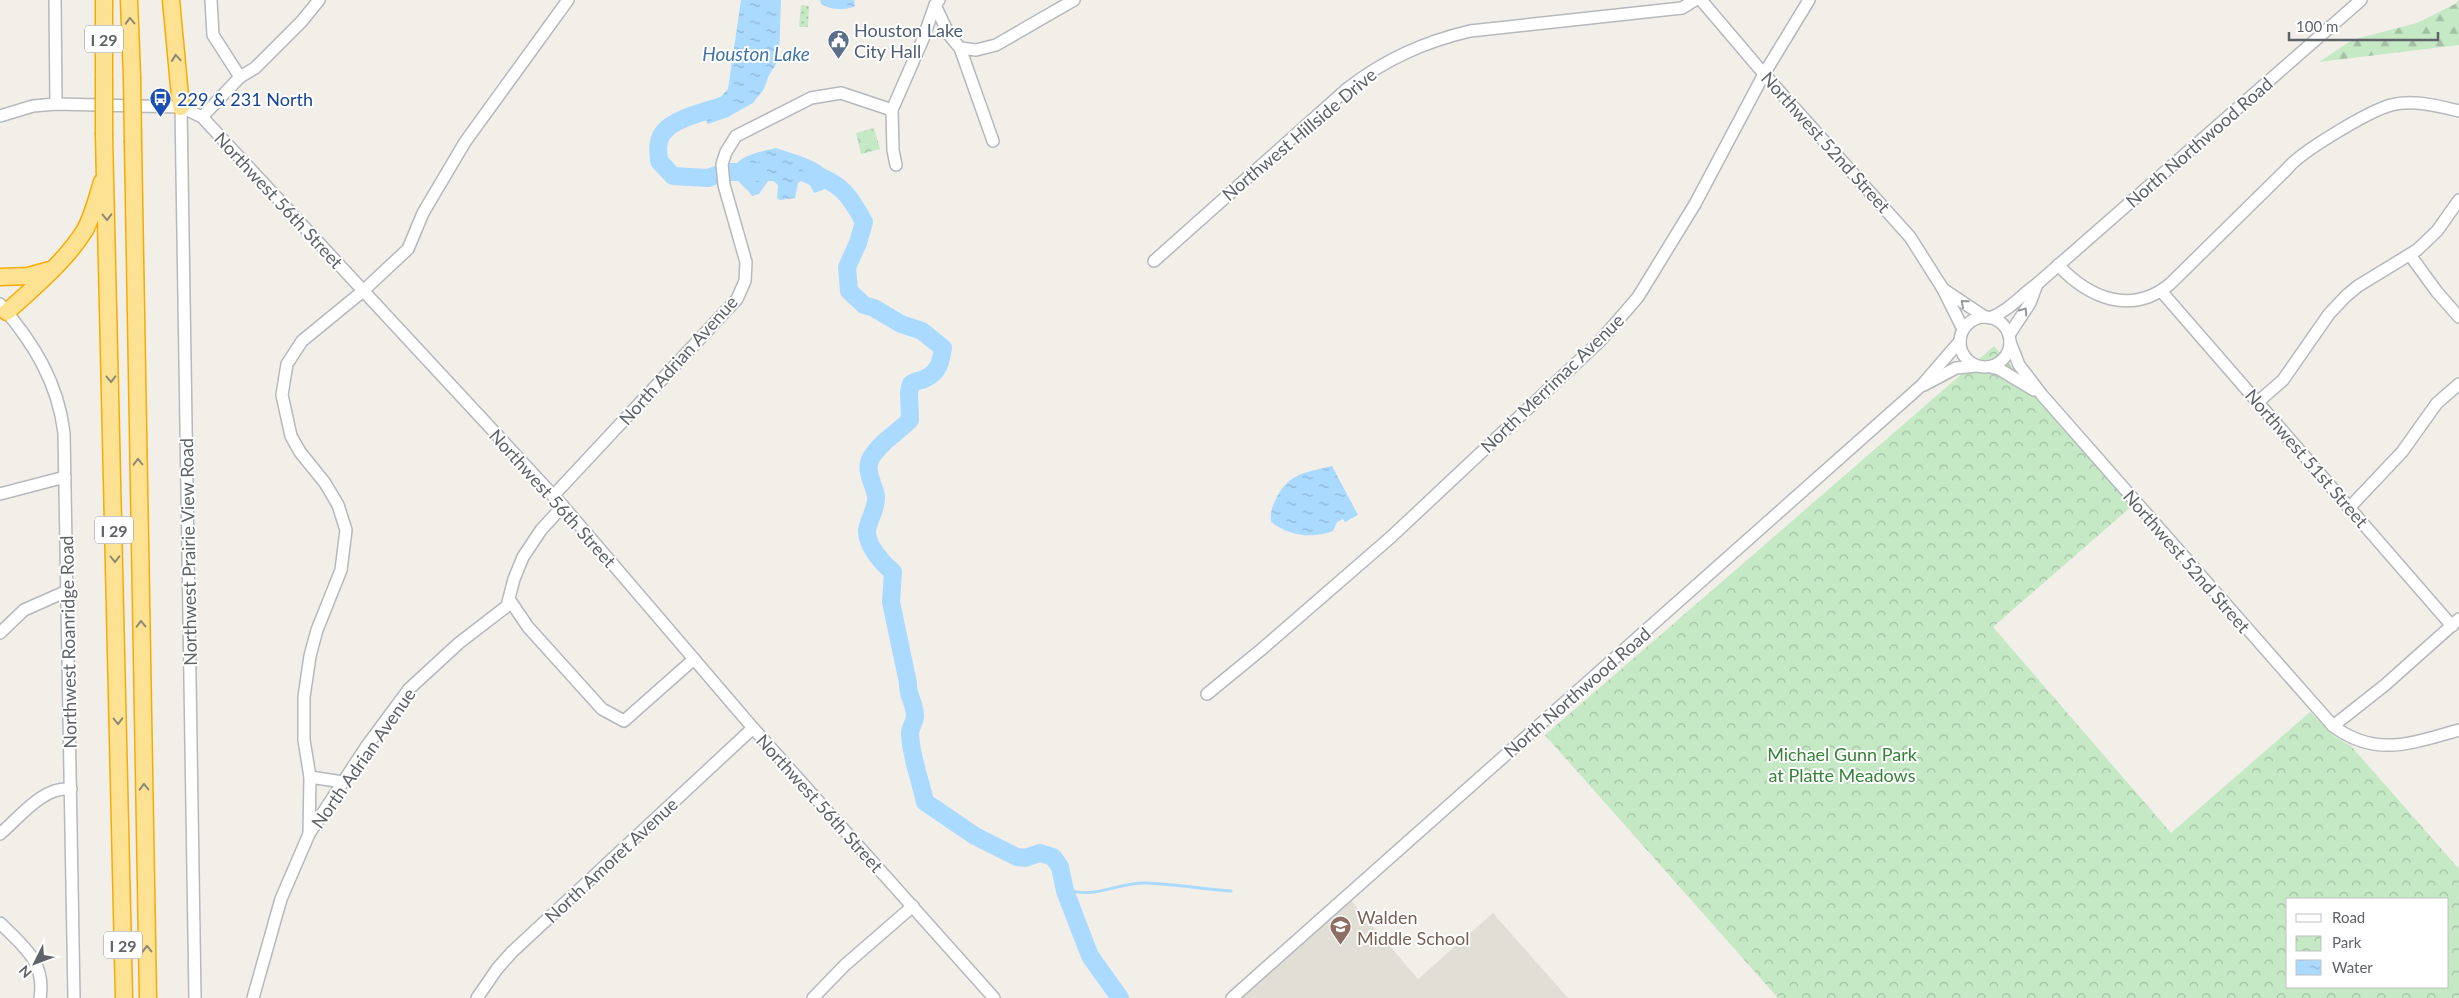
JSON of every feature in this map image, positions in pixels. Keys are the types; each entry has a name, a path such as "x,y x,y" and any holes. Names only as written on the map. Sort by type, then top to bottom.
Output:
{"highway":[{"name":"I 29","path":"104,0 104,135 124,998"},
{"name":"I 29","path":"130,0 148,998"},
{"path":"171,0 181,107"},
{"path":"3,308 52,270 85,229 106,168"},
{"path":"0,277 28,276 52,270"}],"street":[{"path":"0,116 33,106 56,104 54,0"},
{"path":"211,0 213,35 240,77"},
{"path":"202,117 240,77 255,68 302,21 318,0"},
{"path":"309,834 310,776 303,726 306,674 323,610 341,570 346,530 338,505 326,483 294,444 284,406 284,377 287,364 302,341 363,291 408,249 423,213 465,142 568,0"},
{"path":"960,48 976,50 996,45 1074,0"},
{"name":"Northwest Hillside Drive","path":"1154,261 1348,88 1376,68 1409,50 1470,31 1682,8 1696,0"},
{"name":"Northwest 52nd Street","path":"1701,0 1764,74 1910,237 1943,290 1963,329"},
{"name":"North Merrimac Avenue","path":"1207,694 1391,537 1600,341 1638,297 1685,221 1764,74 1809,0"},
{"name":"North Northwood Road","path":"1988,317 2005,312 2015,301 2058,266 2360,0"},
{"path":"937,2 949,35 960,48 993,141"},
{"path":"896,165 893,150 892,110 923,40 937,2"},
{"name":"North Adrian Avenue","path":"553,496 736,299 745,281 746,262 724,185 722,164 726,152 736,136 811,98 849,94 892,110"},
{"name":"Northwest 56th Street","path":"56,104 181,107 202,117 563,506 752,728 994,998"},
{"path":"2058,266 2078,285 2112,300 2145,299 2161,291 2287,169 2295,159 2338,132 2390,105 2422,104 2459,111"},
{"name":"Northwest Prairie View Road","path":"181,107 194,998"},
{"path":"2259,401 2284,380 2329,314 2346,296 2358,286 2410,255 2437,232 2459,200"},
{"path":"2410,255 2437,292 2459,317"},
{"name":"North Northwood Road","path":"2010,339 2030,303 2037,284"},
{"name":"Northwest 52nd Street","path":"1943,290 1988,317"},
{"name":"Northwest 51st Street","path":"2161,291 2350,507 2455,622"},
{"name":"Northwest Roanridge Road","path":"3,308 35,349 53,386 63,426 74,998"},
{"path":"1988,317 2001,323 2010,339 2009,349 2002,360 1991,367 1976,366 1964,357 1960,341 1963,329 1972,320 1988,317"},
{"name":"Northwest 52nd Street","path":"2010,339 2019,365 2042,395 2333,726 2349,738 2363,743 2403,745 2459,730"},
{"name":"North Northwood Road","path":"1232,998 1922,385 1960,341"},
{"name":"North Northwood Road","path":"1922,385 1956,368 1976,366"},
{"name":"Northwest 52nd Street","path":"1991,367 1999,369 2042,395"},
{"path":"2350,507 2402,452 2437,403 2459,384"},
{"path":"0,494 65,477"},
{"name":"North Adrian Avenue","path":"253,998 281,899 309,834 387,717 409,689 459,643 502,611 509,599 514,579 523,557 541,530 563,506"},
{"path":"0,633 24,610 67,591"},
{"path":"509,599 528,627 602,709 624,721 694,659"},
{"path":"2333,726 2385,685 2455,622"},
{"name":"North Amoret Avenue","path":"477,998 497,969 512,952 752,728"},
{"path":"310,776 343,782"},
{"path":"0,834 48,793 60,788 71,789"},
{"path":"813,998 845,965 913,906"},
{"path":"0,922 35,959 42,984 40,997"}],"shaded area":[{"name":"Walden Middle School","path":"1346,895 1418,979 1493,913 1568,998 1239,998"}],"green space":[{"path":"2459,0 2459,45 2319,62 2352,40 2417,23 2455,4"},
{"path":"801,5 809,6 808,27 799,27"},
{"path":"874,128 880,149 861,154 856,133"},
{"name":"Michael Gunn Park at Platte Meadows","path":"1994,346 2132,506 1993,627 2171,833 2310,712 2334,736 2351,746 2459,869 2459,998 1778,998 1545,735"}],"water":[{"name":"Houston Lake","path":"741,0 781,0 779,59 768,77 764,89 753,103 728,117 708,124 702,114 702,107 718,100 728,89"},
{"name":"Houston Lake","path":"820,0 854,0 855,6 846,9 833,9 821,4"},
{"path":"776,148 817,163 830,175 833,182 826,185 823,190 814,193 810,185 801,181 798,183 795,198 780,200 777,198 778,185 773,181 768,181 759,194 752,196 736,177 734,170 736,164 748,156"},
{"path":"1332,466 1358,515 1345,522 1343,519 1337,522 1333,531 1317,535 1293,533 1271,522 1273,505 1287,483 1306,472"}],"waterway":[{"path":"716,175 708,178 673,176 659,161 658,144 662,134 676,122 724,105"},
{"path":"730,172 758,172"},
{"path":"811,174 830,181 844,191 864,222 858,243 847,267 849,291 864,305 874,308 901,324 922,331 943,348 940,362 934,373 911,384 909,392 910,420 879,447 869,463 870,477 876,501 868,526 867,536 875,553 893,572 891,602 909,691 915,711 915,718 910,731 911,743 925,802 975,836 1017,857 1025,858 1040,853 1053,857 1060,867 1065,891 1090,956 1120,998"},
{"path":"1064,888 1085,893 1135,883 1146,883 1231,891"}],"place":[{"name":"Houston Lake City Hall","path":"838,59"},
{"name":"229 & 231 North","path":"161,118"},
{"name":"Walden Middle School","path":"1341,946"}]}
